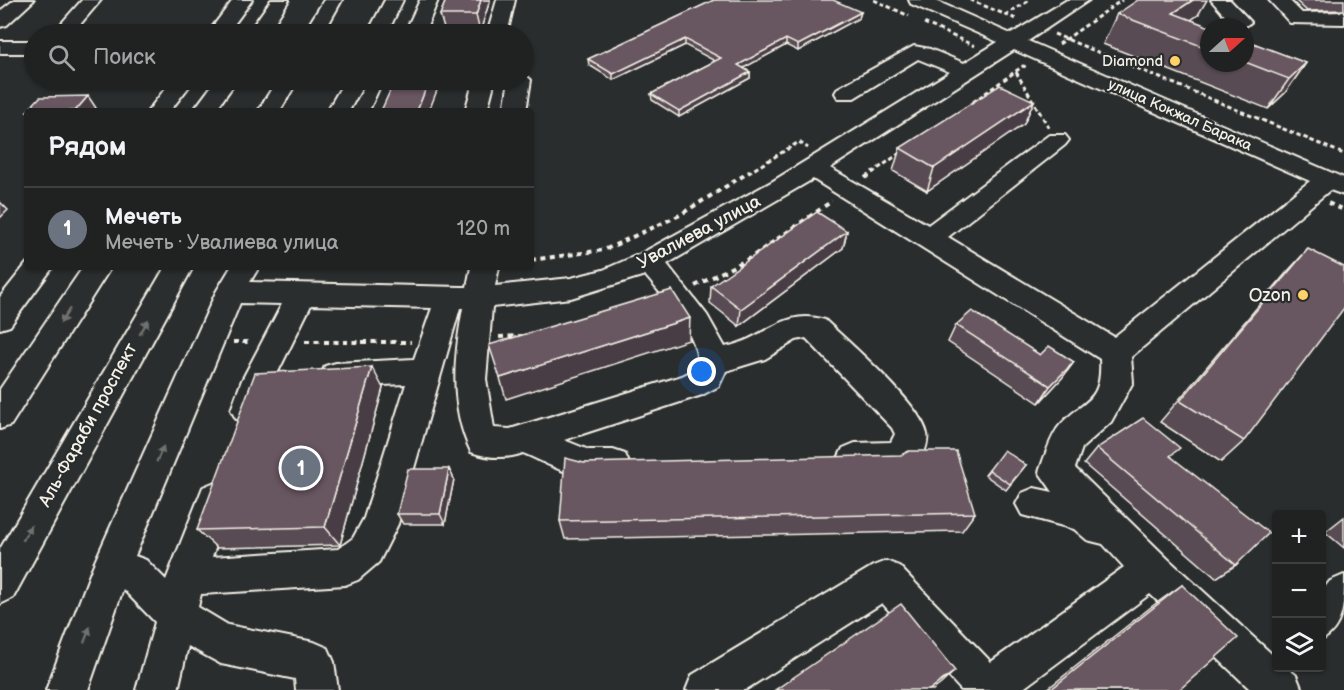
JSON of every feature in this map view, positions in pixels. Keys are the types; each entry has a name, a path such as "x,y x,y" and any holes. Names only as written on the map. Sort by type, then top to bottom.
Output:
{"street":[{"path":"0,21 25,0"},
{"path":"71,24 92,0"},
{"path":"225,24 243,0"},
{"path":"264,24 280,0"},
{"path":"319,24 333,0"},
{"path":"382,24 394,0"},
{"path":"418,24 429,0"},
{"path":"500,24 506,0"},
{"name":"улица Кокжал Барака","path":"918,0 1335,183"},
{"name":"Увалиева улица","path":"238,279 301,296 464,298 537,294 593,283 650,262 820,165 964,71 1080,0"},
{"path":"1220,0 1237,18"},
{"path":"1278,0 1297,18 1344,18"},
{"path":"0,47 24,47"},
{"path":"846,93 914,52 923,53 964,71"},
{"path":"161,108 175,90"},
{"path":"206,108 219,90"},
{"path":"271,108 281,90"},
{"path":"340,108 350,90"},
{"path":"383,108 391,90"},
{"path":"477,108 481,90"},
{"path":"515,108 518,90"},
{"path":"929,237 1057,140"},
{"path":"820,165 929,237 1115,353"},
{"path":"1115,353 1335,183"},
{"path":"464,298 471,340 474,425 483,442 510,443 691,386 708,377 714,360 710,347 675,293 650,262"},
{"path":"5,305 36,270"},
{"path":"0,415 95,270"},
{"name":"Аль-Фараби проспект","path":"0,585 177,270"},
{"path":"186,577 345,567 366,550 380,524 426,371 464,298 483,270"},
{"path":"67,690 112,566 238,279"},
{"path":"238,435 258,380 301,296"},
{"path":"714,360 735,358 803,324 824,334 904,419 911,434 909,450 892,457 822,459"},
{"path":"1115,353 1117,382 1100,412 1069,439 1056,472 1273,682"},
{"path":"258,380 426,371"},
{"path":"525,439 588,465 646,464"},
{"path":"158,690 186,577 226,468"},
{"path":"1034,504 1083,515 1153,568"},
{"path":"112,566 133,573 176,616 221,644 314,662 317,690"},
{"path":"707,690 886,579 988,689 1153,568"},
{"path":"1324,618 1344,594"}],"path":[{"path":"970,0 1344,154"},
{"path":"1016,72 1057,140"},
{"path":"534,260 604,250 678,216 799,142 820,165"}],"building":[{"path":"446,0 481,0 476,15 440,15"},
{"path":"714,0 833,0 861,12 798,45 786,39 738,65 750,72 679,111 651,94 721,58 685,39 613,74 588,59"},
{"path":"1138,0 1193,0 1173,13 1200,23 1200,46 1117,14"},
{"path":"1254,43 1306,63 1289,79 1254,65"},
{"path":"1000,85 1034,101 934,168 900,148"},
{"path":"390,90 425,90 418,108 382,108"},
{"path":"88,96 78,108 30,108 40,97"},
{"path":"817,212 847,231 741,309 711,286"},
{"path":"1308,249 1344,267 1344,308 1244,441 1180,401"},
{"path":"672,290 690,318 500,378 489,345"},
{"path":"972,311 1040,355 1049,346 1074,362 1050,386 956,325"},
{"path":"372,367 325,527 197,530 255,373"},
{"path":"1143,418 1180,448 1170,456 1269,533 1236,565 1097,448"},
{"path":"1004,450 1026,465 1010,484 989,470"},
{"path":"909,451 956,451 975,513 560,521 565,458 584,463 901,455"},
{"path":"408,469 449,469 440,514 397,514"},
{"path":"1182,585 1238,638 1179,690 1050,690"},
{"path":"901,604 955,671 929,690 775,690"}],"place":[{"name":"Diamond","path":"1175,61"},
{"name":"Ozon","path":"1303,295"},
{"name":"Мечеть","path":"301,468"}]}
